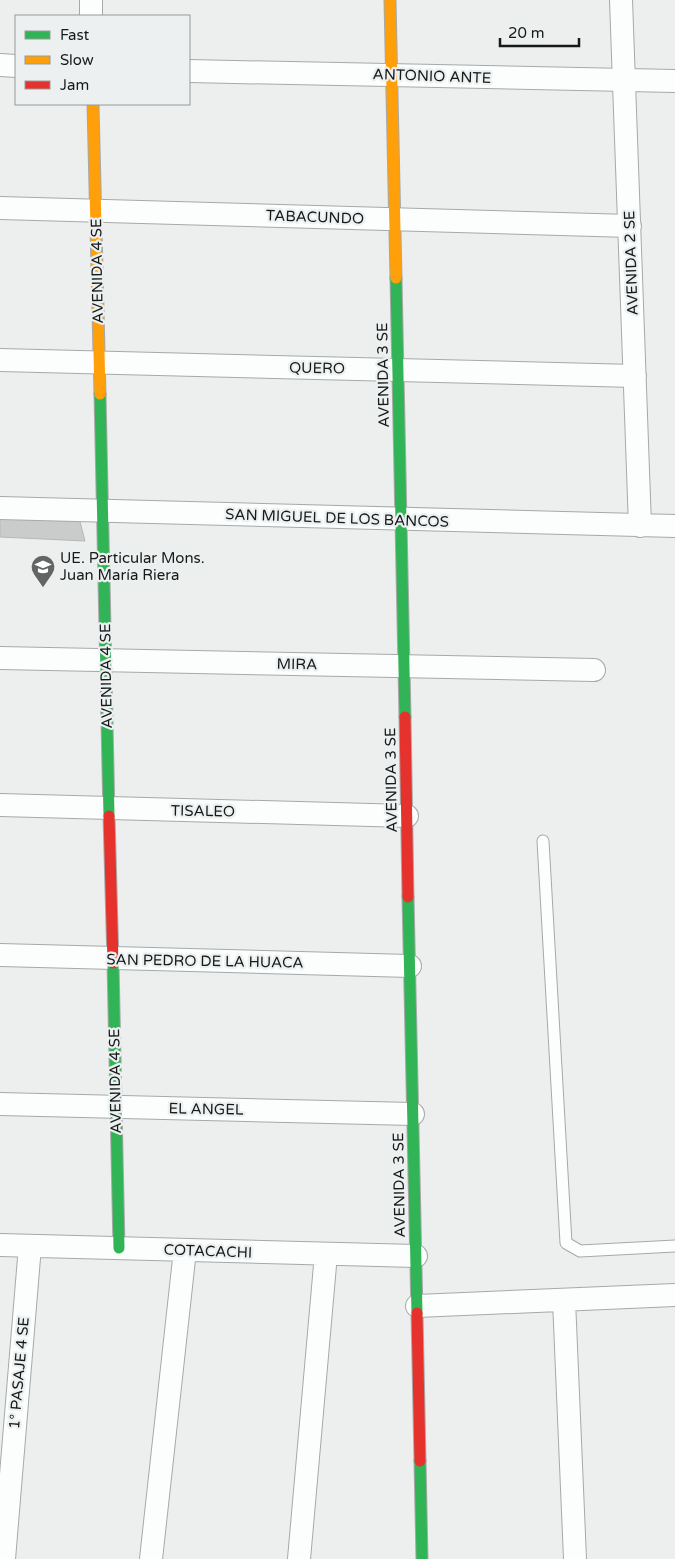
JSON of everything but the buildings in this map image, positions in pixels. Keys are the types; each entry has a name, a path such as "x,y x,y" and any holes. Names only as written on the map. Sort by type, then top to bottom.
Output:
{"street":[{"path":"91,0 91,15"},
{"name":"AVENIDA 3 SE","path":"390,0 422,1559"},
{"name":"AVENIDA 2 SE","path":"621,0 640,526"},
{"path":"0,65 15,66"},
{"name":"ANTONIO ANTE","path":"190,70 675,81"},
{"name":"AVENIDA 4 SE","path":"93,105 119,1248"},
{"name":"TABACUNDO","path":"0,208 630,226"},
{"name":"QUERO","path":"0,360 635,376"},
{"name":"SAN MIGUEL DE LOS BANCOS","path":"0,508 675,526"},
{"name":"MIRA","path":"0,658 594,670"},
{"name":"TISALEO","path":"0,805 407,816"},
{"name":"SAN PEDRO DE LA HUACA","path":"0,956 410,966"},
{"name":"EL ANGEL","path":"0,1104 413,1114"},
{"name":"COTACACHI","path":"0,1246 416,1256"},
{"name":"1° PASAJE 4 SE","path":"4,1559 30,1246"},
{"path":"151,1559 185,1250"},
{"path":"299,1559 326,1254"},
{"path":"417,1306 675,1295"},
{"path":"564,1300 575,1559"}],"lane":[{"path":"543,840 566,1243 580,1251 675,1246"}],"traffic: fast":[{"path":"396,278 405,717"},
{"path":"100,394 109,816"},
{"path":"408,897 417,1313"},
{"path":"113,963 119,1248"},
{"path":"420,1461 422,1559"}],"traffic: slow":[{"path":"390,0 396,278"},
{"path":"93,105 100,394"}],"traffic: jam":[{"path":"405,717 408,897"},
{"path":"109,816 113,963"},
{"path":"417,1313 420,1461"}],"place":[{"name":"UE. Particular Mons. Juan María Riera","path":"43,588"}]}
